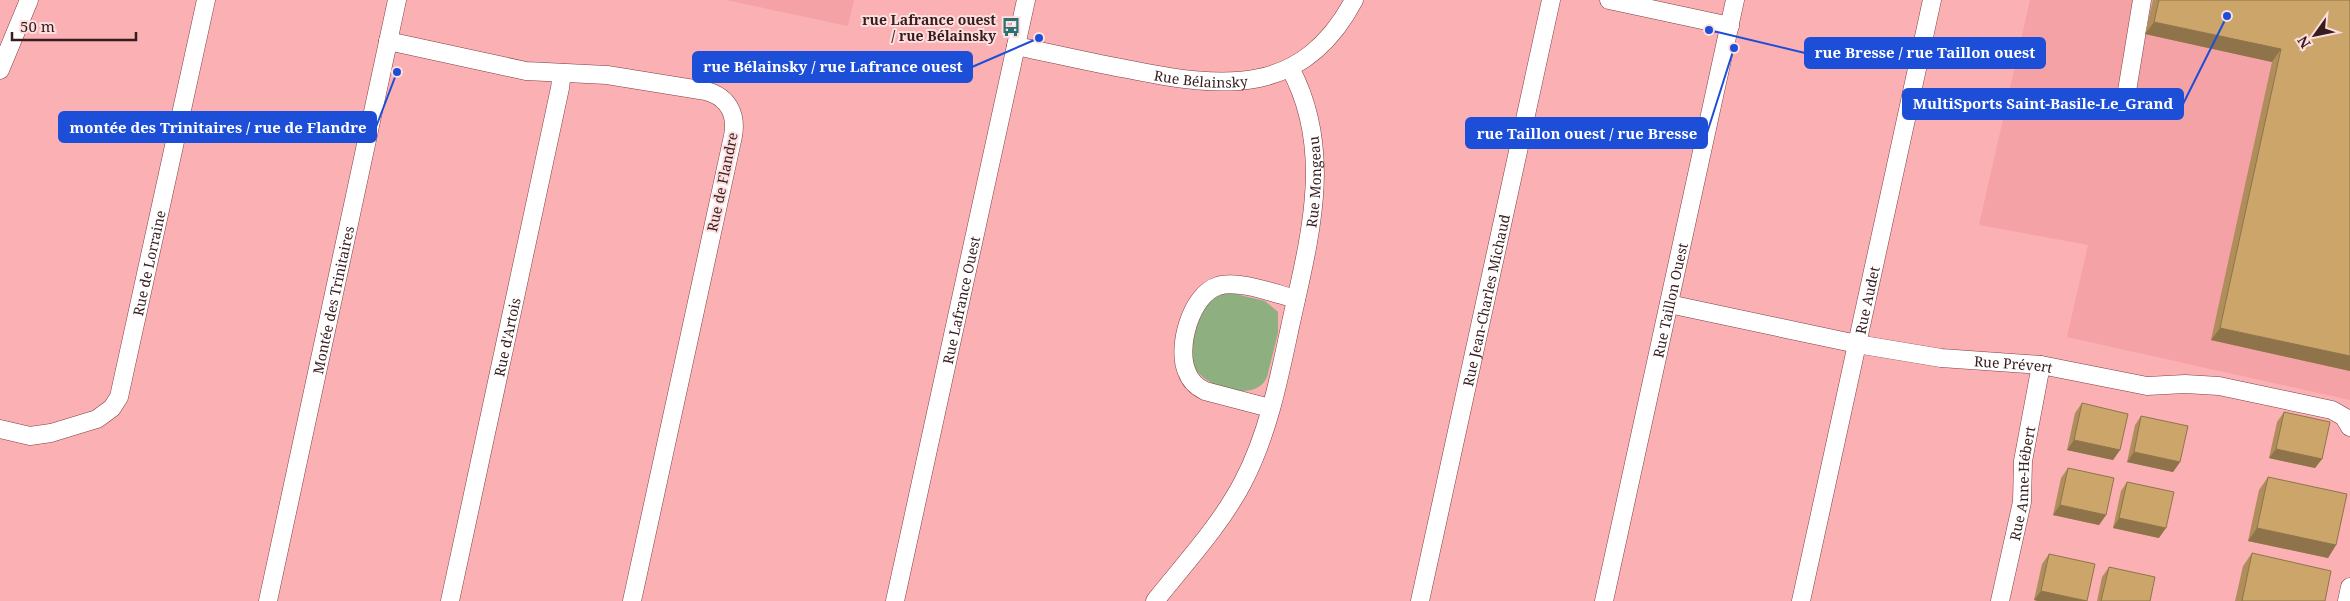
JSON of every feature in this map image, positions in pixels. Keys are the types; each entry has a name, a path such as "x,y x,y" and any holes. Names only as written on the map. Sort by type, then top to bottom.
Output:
{"street":[{"path":"0,70 29,0"},
{"name":"Rue de Lorraine","path":"0,429 30,436 51,433 97,419 112,408 119,397 206,0"},
{"name":"Montée des Trinitaires","path":"268,601 397,0"},
{"name":"Rue Lafrance Ouest","path":"895,601 1026,0"},
{"name":"Rue Bélainsky","path":"1016,46 1153,75 1206,82 1240,82 1262,78 1290,68 1311,54 1326,40 1354,0"},
{"name":"Rue Jean-Charles Michaud","path":"1420,601 1551,0"},
{"path":"1610,0 1730,26"},
{"name":"Rue Taillon Ouest","path":"1604,601 1735,0"},
{"name":"Rue Audet","path":"1801,601 1932,0"},
{"path":"2126,97 2142,0"},
{"name":"Rue de Flandre","path":"388,41 506,67 562,74 607,76 706,91 716,95 731,110 734,121 733,136 632,601"},
{"name":"Rue Mongeau","path":"1155,601 1208,534 1242,484 1260,442 1270,408 1312,221 1316,172 1312,129 1307,108 1290,68"},
{"name":"Rue d'Artois","path":"450,601 562,74"},
{"path":"1270,408 1214,394 1196,385 1189,377 1184,362 1188,328 1198,301 1210,289 1220,285 1237,285 1296,299"},
{"name":"Rue Prévert","path":"1670,304 1857,344 1951,360 2041,365 2134,385 2200,384 2235,389 2332,410 2344,417 2350,427"},
{"name":"Rue Anne-Hébert","path":"2000,601 2022,502 2023,461 2041,365"},
{"path":"2347,601 2350,587"}],"shaded area":[{"path":"726,0 854,0 848,26"},
{"path":"2030,0 2350,0 2350,400 2067,337 2088,245 1979,225"}],"green space":[{"path":"1227,292 1265,301 1278,312 1278,333 1267,377 1261,385 1251,390 1240,391 1215,385 1196,371 1192,362 1196,328 1203,309 1210,301"}],"building":[{"path":"2159,0 2350,0 2350,356 2220,328 2281,49 2154,22"},
{"path":"2082,403 2128,414 2120,450 2074,440"},
{"path":"2284,412 2330,422 2322,459 2276,449"},
{"path":"2141,416 2188,426 2180,462 2134,452"},
{"path":"2068,468 2114,478 2106,515 2060,505"},
{"path":"2268,477 2347,494 2336,545 2257,528"},
{"path":"2127,482 2174,492 2166,528 2119,518"},
{"path":"2252,553 2331,571 2325,601 2242,601"},
{"path":"2049,554 2095,564 2087,601 2041,591"},
{"path":"2109,567 2155,577 2150,601 2101,601"}],"place":[{"name":"MultiSports Saint-Basile-Le_Grand","path":"2227,16"},
{"name":"rue Lafrance ouest / rue Bélainsky","path":"1011,27"},
{"name":"rue Bresse / rue Taillon ouest","path":"1709,30"},
{"name":"rue Bélainsky / rue Lafrance ouest","path":"1039,38"},
{"name":"rue Taillon ouest / rue Bresse","path":"1734,48"},
{"name":"montée des Trinitaires / rue de Flandre","path":"397,72"}]}
